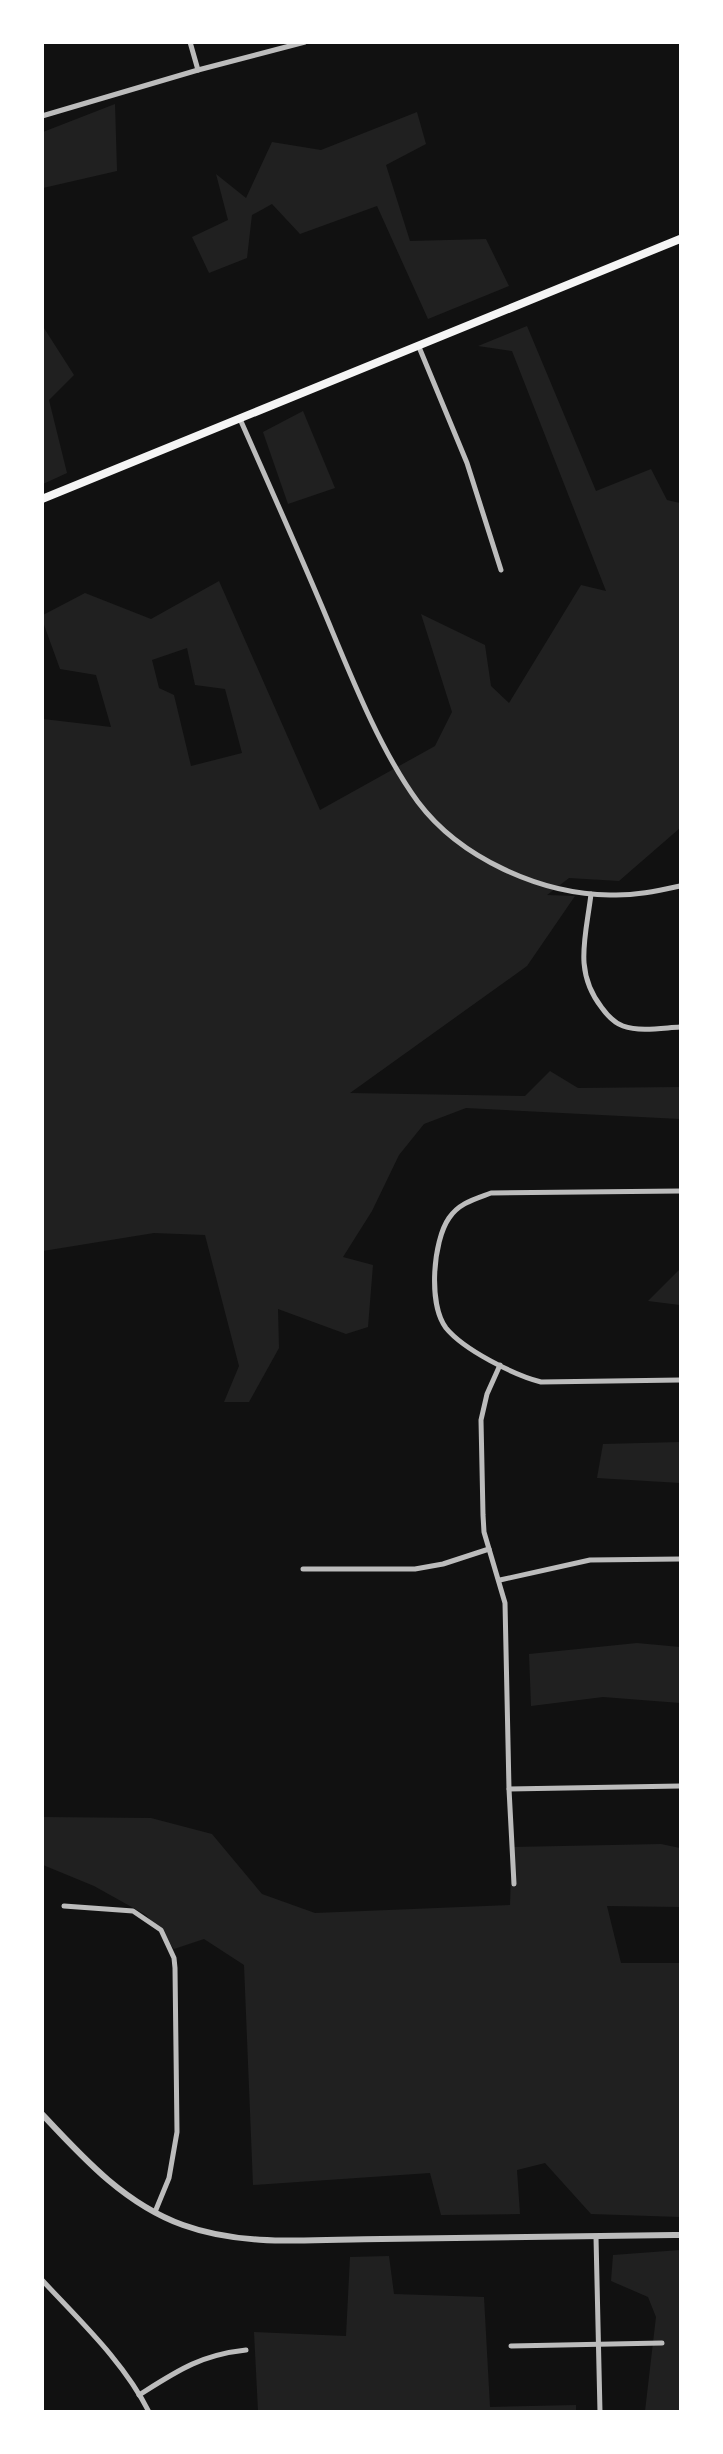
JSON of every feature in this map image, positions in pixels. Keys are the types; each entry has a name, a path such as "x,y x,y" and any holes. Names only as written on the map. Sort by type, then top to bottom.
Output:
{"main road":[{"path":"42,499 420,347 680,239"}],"street":[{"path":"190,42 198,70"},
{"path":"42,116 198,70 305,42"},
{"path":"420,347 467,463 500,570"},
{"path":"240,419 360,693 391,758 420,804 455,838 486,859 533,880 569,891 591,894 646,893 680,886"},
{"path":"591,894 582,965 591,994 607,1014 621,1025 637,1029 680,1027"},
{"path":"680,1191 491,1193 465,1202 450,1217 439,1236 434,1286 437,1306 444,1325 454,1337 522,1377 541,1382 680,1380"},
{"path":"500,1365 487,1394 481,1420 484,1532 500,1580 506,1618 509,1789 514,1884"},
{"path":"303,1569 414,1569 443,1564 489,1549"},
{"path":"500,1580 590,1560 680,1559"},
{"path":"509,1789 680,1786"},
{"path":"64,1906 133,1911 142,1915 161,1930 174,1958 177,2132 168,2178 155,2212"},
{"path":"42,2114 104,2178 140,2205 201,2230 269,2240 680,2235"},
{"path":"596,2237 600,2412"},
{"path":"42,2280 111,2356 149,2412"},
{"path":"511,2346 662,2343"},
{"path":"139,2395 193,2362 228,2352 246,2350"}],"shaded area":[{"path":"115,104 117,171 43,188 43,132"},
{"path":"417,112 426,144 386,165 410,241 486,239 509,286 428,319 377,206 300,234 272,204 252,215 247,258 209,273 192,237 228,220 216,174 246,198 272,142 321,150"},
{"path":"42,325 74,375 49,400 67,473 43,484"},
{"path":"527,326 596,491 651,469 667,500 680,503 680,828 619,881 569,878 547,895 575,896 527,966 350,1093 525,1096 550,1071 578,1088 680,1087 680,1119 466,1108 424,1124 399,1155 372,1211 343,1257 373,1265 368,1327 346,1334 278,1309 279,1348 249,1402 224,1402 239,1366 205,1235 154,1233 43,1251 43,719 111,727 96,675 60,669 43,622 43,615 85,593 151,619 219,581 320,810 435,746 452,712 421,614 485,645 491,686 509,703 581,585 606,591 512,351 478,346","holes":["187,648 195,685 225,689 242,753 191,766 174,695 159,688 152,660"]},
{"path":"303,411 335,488 288,504 263,432"},
{"path":"680,1269 680,1305 648,1301"},
{"path":"680,1442 680,1483 597,1478 603,1444"},
{"path":"637,1643 680,1647 680,1703 603,1697 531,1706 529,1654"},
{"path":"42,1817 151,1818 212,1834 262,1894 315,1913 510,1905 512,1847 661,1844 680,1848 680,1907 607,1906 621,1963 680,1963 680,2217 591,2214 545,2163 517,2170 520,2214 441,2215 430,2173 253,2185 244,1965 204,1939 174,1949 146,1915 94,1886 43,1865"},
{"path":"680,2250 680,2411 645,2411 656,2317 648,2297 611,2281 613,2255"},
{"path":"389,2256 394,2294 484,2297 490,2407 576,2405 576,2411 258,2411 254,2332 346,2336 350,2257"}]}
